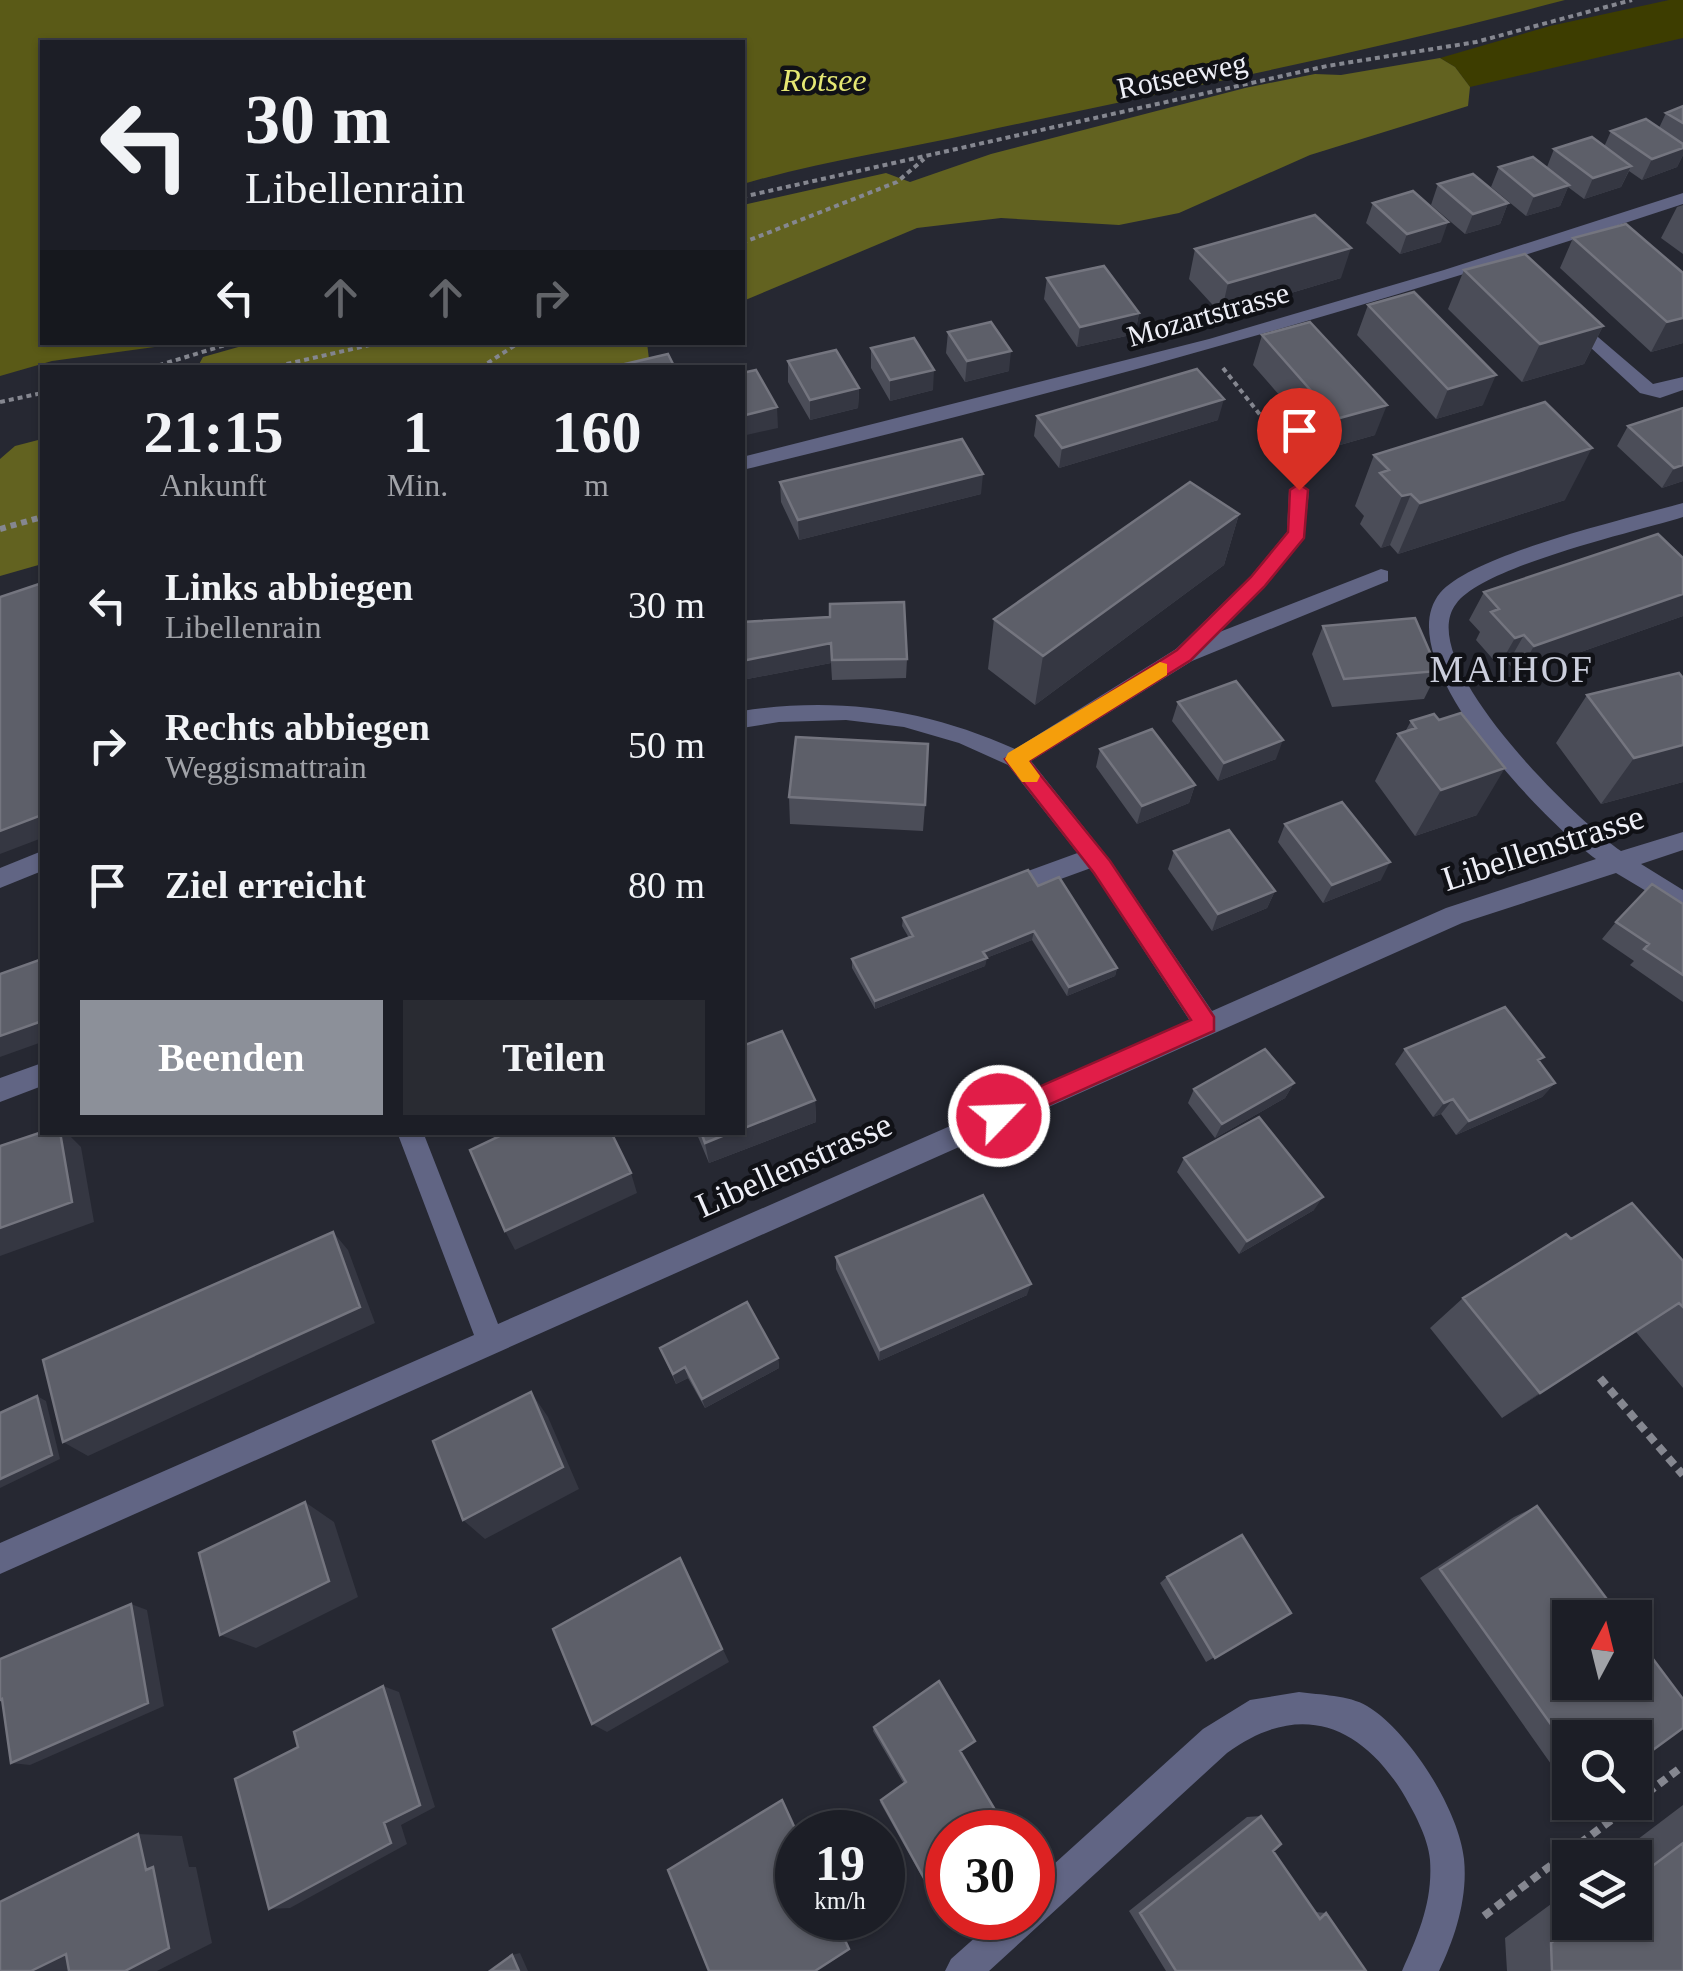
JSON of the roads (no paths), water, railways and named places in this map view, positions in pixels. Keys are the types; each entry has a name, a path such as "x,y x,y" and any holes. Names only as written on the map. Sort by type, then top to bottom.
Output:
{"street":[{"name":"Mozartstrasse","path":"745,463 998,404 1512,266 1683,198"},
{"path":"1562,311 1647,388 1660,392 1683,383"},
{"path":"1184,655 1258,582 1298,534 1299,490"},
{"path":"1683,510 1486,574 1451,595 1438,618 1440,648 1494,737 1560,816 1683,902"},
{"path":"1016,759 1184,655 1381,576"},
{"path":"745,720 846,712 904,719 965,736 1016,759 1094,856 1206,1024"},
{"name":"Libellenstrasse","path":"5,1562 490,1340 1455,915 1683,841"},
{"path":"1036,878 1094,856"},
{"path":"0,878 40,862"},
{"path":"0,1090 40,1076"},
{"path":"411,1135 490,1340"},
{"path":"1055,1887 1216,1740 1250,1716 1300,1708 1356,1718 1395,1751 1428,1803 1447,1859 1440,1931 1420,1971"},
{"path":"963,1971 998,1940"}],"water":[{"name":"Rotsee","path":"0,0 1565,0 1347,53 745,183 745,40 40,40 40,345 169,345 52,361 0,376"}],"district":[{"name":"MAIHOF","path":"1512,669"}]}
